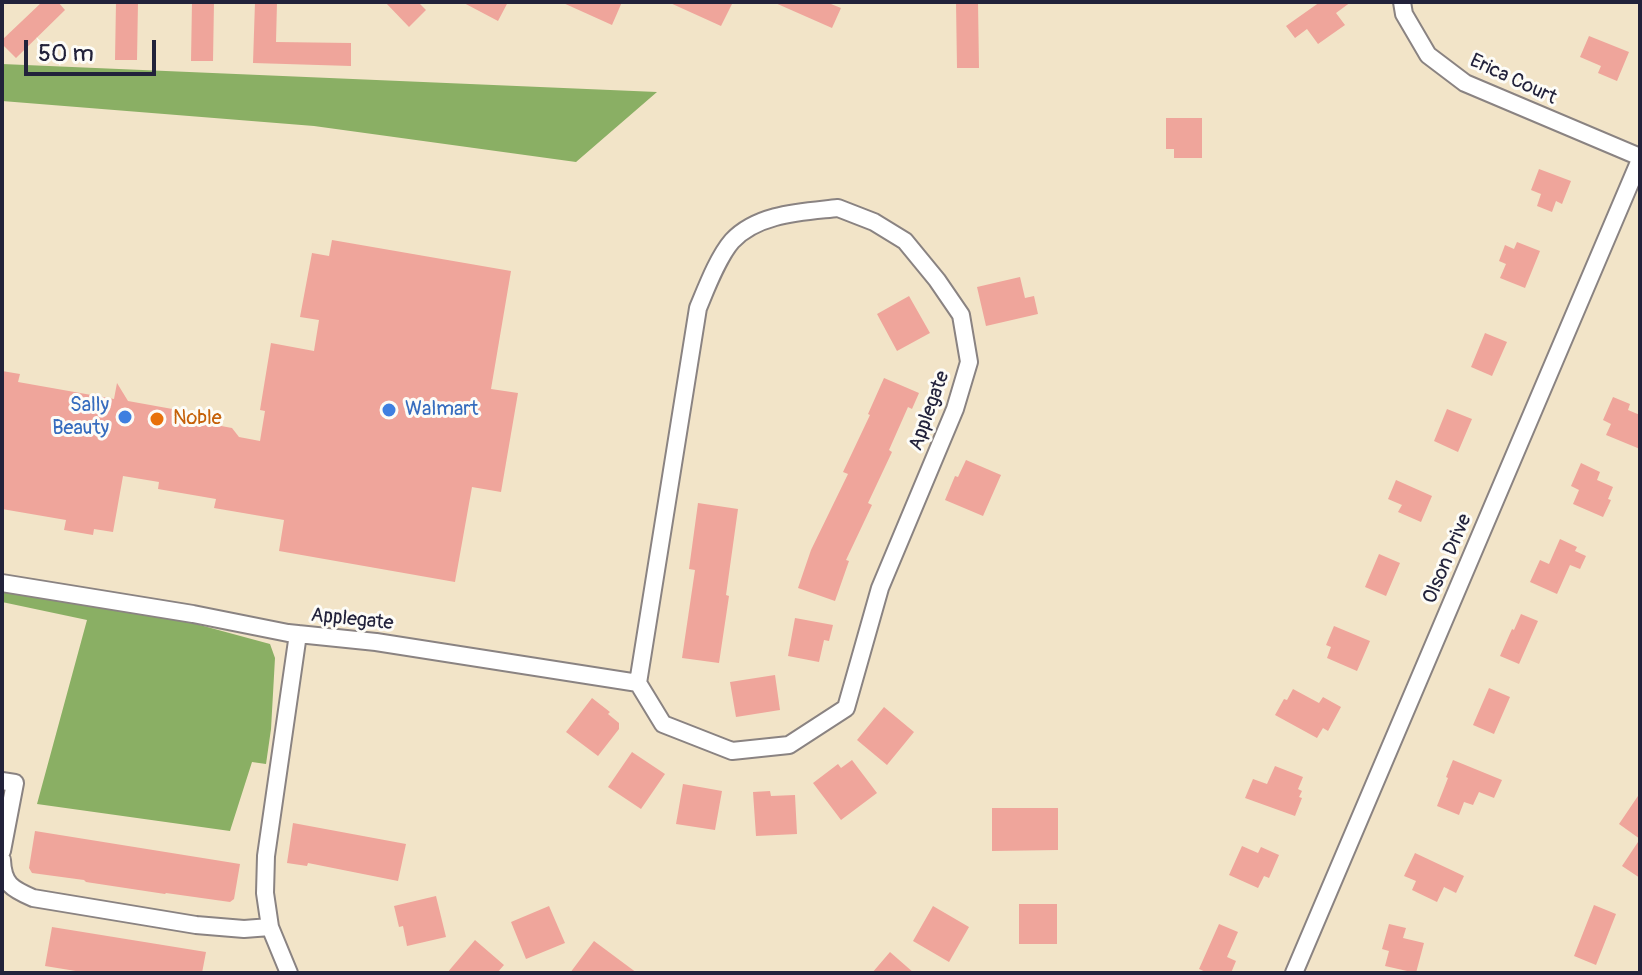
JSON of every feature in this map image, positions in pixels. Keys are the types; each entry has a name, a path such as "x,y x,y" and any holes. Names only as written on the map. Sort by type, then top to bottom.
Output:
{"street":[{"name":"Erica Court","path":"1402,2 1404,14 1428,55 1465,83 1640,159"},
{"name":"Olson Drive","path":"1294,973 1640,159"},
{"name":"Applegate","path":"2,583 298,634 376,642 638,683 663,724 732,751 789,745 846,708 880,588 955,409 969,362 961,315 905,241 874,222 838,208 797,213 755,224 732,242 711,277 698,308 638,683"},
{"name":"Applegate","path":"289,973 270,927 265,893 266,856 298,634"},
{"path":"2,851 8,782"},
{"path":"2,860 6,880 13,889 33,898 196,925 244,929 270,927"}],"green space":[{"path":"2,64 657,92 576,162 314,126 2,101"},
{"path":"2,588 185,621 270,644 275,658 266,764 252,762 230,831 37,804 87,620 2,602"}],"building":[{"path":"42,2 58,2 65,10 16,58 2,44 2,40"},
{"path":"116,2 138,2 137,60 115,60"},
{"path":"192,2 214,2 213,61 191,61"},
{"path":"255,2 277,2 276,42 351,43 351,66 253,63"},
{"path":"385,2 418,2 426,10 409,27"},
{"path":"462,2 508,2 498,21"},
{"path":"561,2 622,2 612,25"},
{"path":"668,2 733,2 721,26"},
{"path":"773,2 826,2 841,8 832,28"},
{"path":"956,2 978,2 979,68 957,68"},
{"path":"1320,2 1351,2 1336,13 1345,25 1318,44 1307,29 1295,38 1286,26"},
{"path":"1589,36 1629,52 1617,81 1598,73 1601,66 1580,57"},
{"path":"1166,118 1202,118 1202,158 1174,158 1174,149 1166,149"},
{"path":"1539,169 1571,181 1562,204 1556,201 1552,212 1537,206 1541,194 1531,190"},
{"name":"Walmart","path":"332,240 511,271 491,389 518,393 501,492 472,487 455,582 279,551 284,520 214,508 216,499 158,489 159,482 123,476 113,532 94,529 93,535 64,530 66,520 2,509 2,371 20,374 18,382 114,399 117,383 128,401 178,410 184,419 232,428 239,437 260,441 265,411 260,410 271,343 314,351 319,320 300,317 312,253 329,256"},
{"path":"1517,242 1540,251 1525,288 1500,278 1506,264 1499,261 1505,245 1514,249"},
{"path":"1020,277 1025,298 1034,296 1038,314 986,326 977,287"},
{"path":"909,296 930,333 897,351 877,314"},
{"path":"1485,333 1507,342 1492,376 1471,367"},
{"path":"884,378 919,393 912,409 908,407 889,450 892,452 846,560 849,561 835,601 798,588 811,550 848,474 843,472"},
{"path":"1613,397 1630,404 1628,410 1640,415 1640,449 1606,435 1611,424 1603,420"},
{"path":"1447,409 1472,419 1458,452 1434,441"},
{"path":"966,460 1001,475 983,516 945,500"},
{"path":"1581,463 1600,472 1597,480 1613,487 1603,517 1573,504 1579,490 1571,486"},
{"path":"1396,480 1432,496 1421,522 1398,512 1402,505 1388,499"},
{"path":"698,503 738,509 719,663 682,658 695,570 689,569"},
{"path":"1560,539 1577,547 1575,551 1586,556 1580,569 1570,565 1557,594 1530,582 1540,560 1549,564"},
{"path":"1379,554 1400,563 1386,596 1365,587"},
{"path":"1521,614 1538,621 1519,664 1500,656"},
{"path":"795,618 833,625 829,641 824,640 819,662 788,656"},
{"path":"1334,626 1370,641 1357,671 1327,658 1331,647 1326,645"},
{"path":"775,675 780,710 736,717 730,682"},
{"path":"1489,688 1510,697 1494,734 1473,725"},
{"path":"1293,689 1319,703 1323,697 1341,707 1328,731 1323,728 1317,738 1275,715"},
{"path":"592,698 619,723 619,729 598,756 566,732"},
{"path":"884,707 914,732 887,765 857,740"},
{"path":"632,752 665,774 641,809 608,787"},
{"path":"852,760 877,793 841,820 813,783 838,764 841,768"},
{"path":"1453,760 1502,780 1494,798 1479,792 1473,805 1464,802 1459,815 1437,806"},
{"path":"1275,766 1303,777 1298,789 1302,791 1299,797 1302,798 1295,816 1245,798 1253,779 1267,784"},
{"path":"683,784 722,791 715,830 676,824"},
{"path":"770,791 771,796 795,795 797,834 756,836 753,792"},
{"path":"1640,793 1640,839 1619,824"},
{"path":"992,808 1058,808 1058,850 992,851"},
{"path":"293,823 406,844 398,881 308,863 307,866 287,863"},
{"path":"35,831 240,864 234,899 230,902 165,894 32,873 29,868"},
{"path":"1640,839 1640,878 1622,866"},
{"path":"1242,846 1258,853 1261,847 1279,855 1269,878 1264,876 1258,888 1229,875"},
{"path":"1415,853 1464,876 1456,893 1444,887 1437,902 1412,890 1416,881 1404,876"},
{"path":"436,896 446,937 407,946 394,906"},
{"path":"1019,904 1057,904 1057,944 1019,944"},
{"path":"1594,905 1616,914 1596,965 1574,956"},
{"path":"549,906 565,943 526,959 511,922"},
{"path":"933,906 969,927 949,962 913,941"},
{"path":"1219,924 1238,932 1227,957 1236,961 1231,973 1208,973 1199,969"},
{"path":"1389,924 1406,928 1403,938 1424,943 1416,973 1385,966 1389,951 1382,949"},
{"path":"52,927 206,952 202,973 88,973 45,966"},
{"path":"475,940 504,965 497,973 447,973"},
{"path":"594,941 637,973 570,973"},
{"path":"890,952 914,973 872,973"}],"place":[{"name":"Walmart","path":"389,410"},
{"name":"Sally Beauty","path":"125,417"},
{"name":"Noble","path":"157,419"}]}
